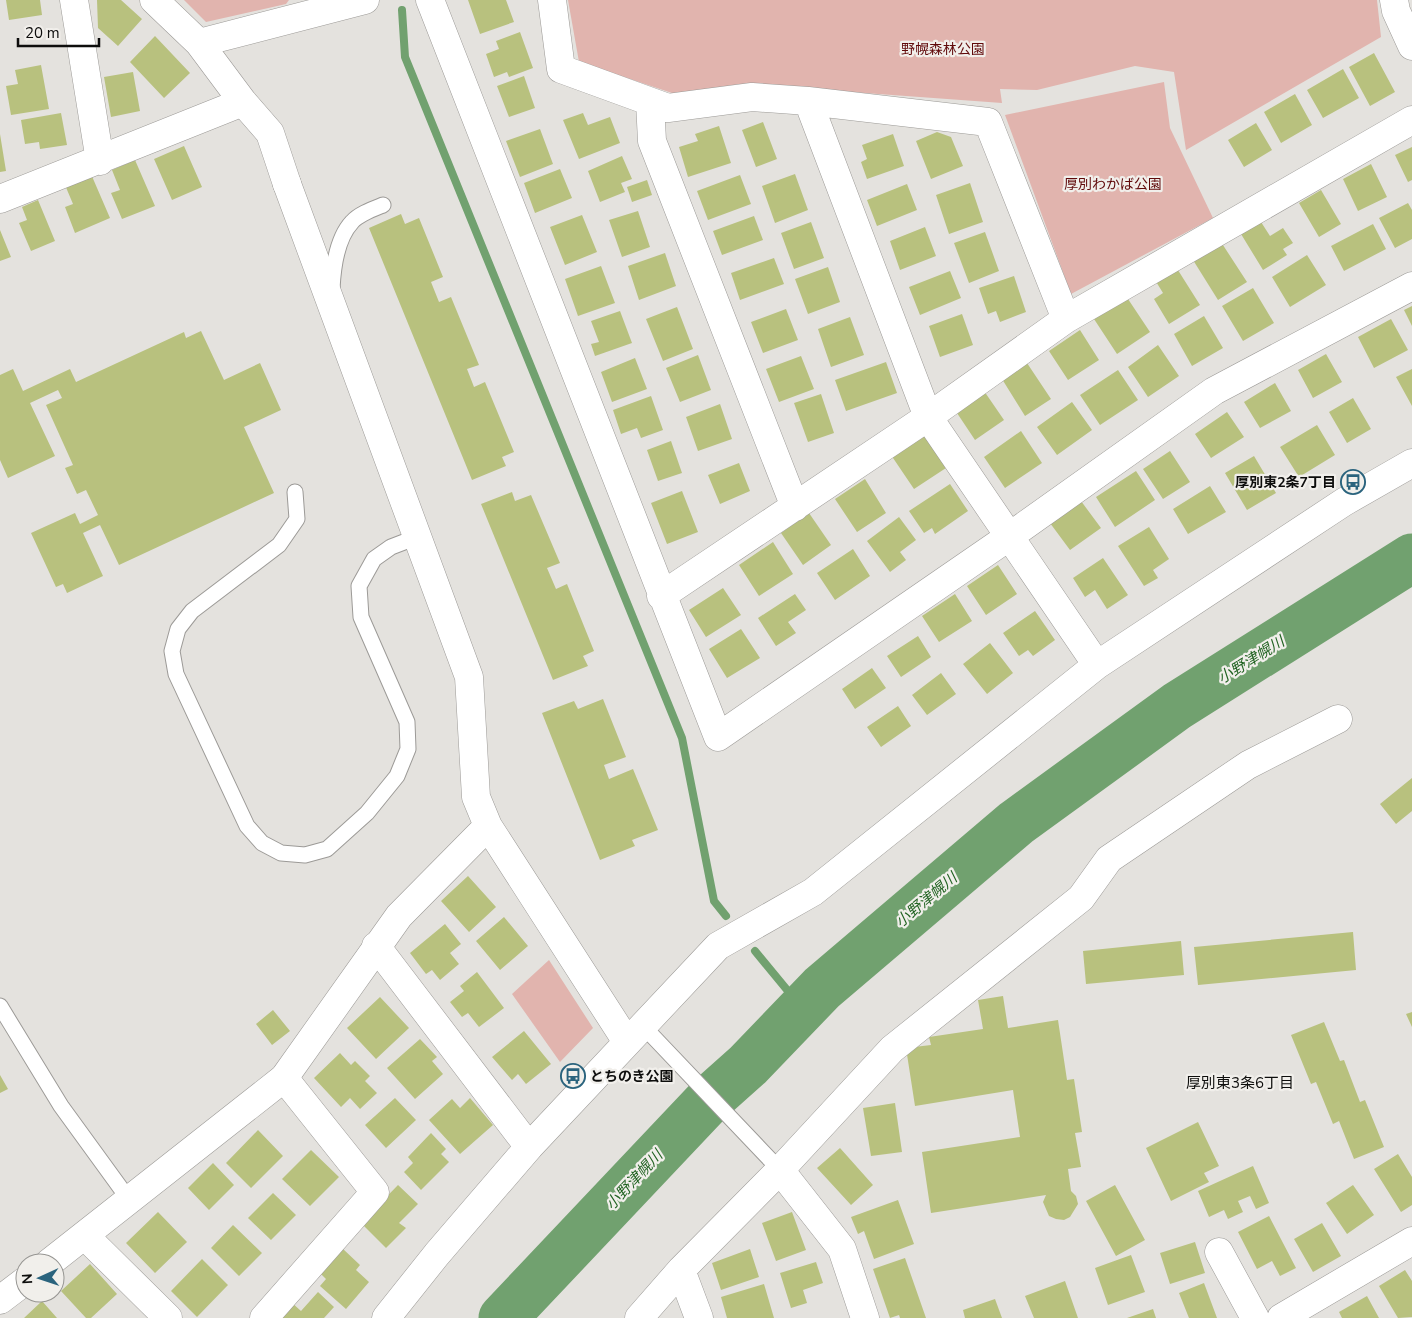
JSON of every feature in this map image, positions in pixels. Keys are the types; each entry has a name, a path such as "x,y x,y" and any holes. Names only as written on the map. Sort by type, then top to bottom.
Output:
{"street":[{"path":"74,0 100,161"},
{"path":"154,0 199,43 243,102 270,133 287,184 469,677 476,797 488,826 636,1034"},
{"path":"199,43 365,0"},
{"path":"430,0 661,596 718,737 1010,536 1214,391 1412,286"},
{"path":"552,0 561,69 668,108 752,97 808,101 988,122 1066,319"},
{"path":"1394,0 1396,11 1412,46"},
{"path":"808,101 928,416 1097,665"},
{"path":"0,199 100,161 243,102"},
{"path":"650,102 652,141 795,507"},
{"path":"661,596 795,507 1066,319 1412,120"},
{"path":"386,1318 437,1254 529,1147 718,946 813,892 1097,665 1344,502 1412,463"},
{"path":"639,1318 682,1270 780,1170 892,1049 1081,898 1109,859 1248,765 1338,719"},
{"path":"62,1253 284,1078 399,916 488,826"},
{"path":"376,946 529,1147"},
{"path":"264,1318 375,1192 284,1078"},
{"path":"780,1170 842,1249 865,1318"},
{"path":"85,1236 168,1318"},
{"path":"1281,1318 1412,1241"},
{"path":"1219,1252 1255,1318"},
{"path":"682,1270 699,1318"},
{"path":"0,1300 15,1289"}],"lane":[{"path":"332,306 332,270 338,248 352,222 382,204"},
{"path":"295,492 298,519 279,546 192,611 178,628 172,651 176,674 247,826 262,843 281,853 305,855 327,849 367,813 397,776 408,749 407,722 361,617 359,586 374,559 391,547 417,537"},
{"path":"0,1006 61,1106 130,1201"},
{"path":"636,1034 669,1056 749,1136 780,1170"}],"green space":[{"path":"184,0 289,0 286,4 206,22"},
{"name":"野幌森林公園","path":"568,0 1377,0 1381,37 1186,150 1174,72 1135,66 1037,90 1000,89 1002,103 741,84 675,94 579,62"},
{"name":"厚別わかば公園","path":"1164,82 1170,128 1213,218 1071,294 1005,115"},
{"path":"549,960 593,1028 560,1062 512,994"}],"building":[{"path":"6,0 40,0 42,15 9,20"},
{"path":"97,0 121,0 142,19 118,46 98,28"},
{"path":"468,0 506,0 514,22 480,34"},
{"path":"520,32 533,68 509,77 507,72 494,77 486,54 499,49 496,41"},
{"path":"155,36 190,73 164,98 130,62"},
{"path":"1374,53 1395,92 1370,106 1349,67"},
{"path":"41,65 49,109 11,115 6,86 18,84 15,70"},
{"path":"1343,69 1359,98 1323,118 1307,90"},
{"path":"133,72 140,111 111,117 104,77"},
{"path":"524,76 535,108 509,117 497,86"},
{"path":"1295,94 1312,125 1281,143 1264,112"},
{"path":"61,113 67,145 40,149 39,142 25,144 21,120"},
{"path":"583,113 588,125 610,117 620,143 579,159 563,120"},
{"path":"763,122 777,159 756,167 742,130"},
{"path":"1256,123 1272,150 1244,167 1228,140"},
{"path":"719,126 731,163 688,177 679,147 698,141 695,134"},
{"path":"540,129 553,164 520,177 506,141"},
{"path":"937,132 951,137 963,166 931,179 916,141"},
{"path":"0,134 6,171 0,172"},
{"path":"893,134 904,166 867,179 861,162 867,159 862,145"},
{"path":"184,146 202,187 172,200 154,159"},
{"path":"1412,147 1412,180 1408,182 1395,155"},
{"path":"622,156 632,179 621,183 625,192 600,202 588,171"},
{"path":"135,160 155,206 122,219 111,193 120,190 112,170"},
{"path":"1371,164 1387,197 1358,211 1343,179"},
{"path":"560,169 572,198 535,213 524,183"},
{"path":"91,174 110,218 75,233 65,207 73,204 65,185"},
{"path":"795,174 808,210 775,223 762,186"},
{"path":"740,175 751,204 708,220 697,191"},
{"path":"647,180 652,195 632,202 627,187"},
{"path":"970,183 983,222 949,234 936,195"},
{"path":"907,184 917,210 877,226 867,200"},
{"path":"1321,190 1341,224 1319,237 1299,203"},
{"path":"38,200 55,241 31,251 19,223 27,220 22,207"},
{"path":"1408,203 1412,210 1412,239 1395,248 1379,218"},
{"path":"638,211 650,247 622,257 609,220"},
{"path":"401,214 405,224 419,218 443,277 431,282 439,302 451,297 479,365 467,369 474,387 485,382 514,452 502,457 506,466 472,480 369,228"},
{"path":"582,215 597,252 565,265 550,227"},
{"path":"754,216 763,240 722,255 713,231"},
{"path":"811,222 824,258 794,269 781,233"},
{"path":"1261,222 1270,236 1283,228 1293,243 1283,249 1287,255 1263,270 1241,234"},
{"path":"1373,224 1386,249 1344,271 1331,246"},
{"path":"925,227 936,256 900,270 890,241"},
{"path":"0,230 11,257 0,261"},
{"path":"985,232 999,271 969,283 954,243"},
{"path":"1221,242 1247,282 1218,300 1193,260"},
{"path":"665,253 676,286 639,300 628,266"},
{"path":"1307,255 1326,285 1290,307 1272,277"},
{"path":"774,258 784,284 740,300 731,273"},
{"path":"601,266 615,303 578,316 565,279"},
{"path":"828,267 840,302 808,314 795,279"},
{"path":"1176,267 1200,305 1169,324 1154,299 1163,293 1155,280"},
{"path":"950,271 961,298 920,315 909,287"},
{"path":"1014,276 1026,312 1000,322 996,311 988,314 979,288"},
{"path":"1253,288 1274,323 1243,341 1222,306"},
{"path":"1126,296 1150,332 1117,354 1094,319"},
{"path":"1412,306 1412,326 1404,310"},
{"path":"677,307 693,349 663,361 646,319"},
{"path":"786,309 798,340 763,353 751,322"},
{"path":"620,311 632,343 595,356 591,344 599,342 591,321"},
{"path":"962,314 973,345 940,357 929,326"},
{"path":"1204,316 1223,348 1192,366 1174,334"},
{"path":"850,317 864,355 831,367 818,329"},
{"path":"1391,319 1408,350 1374,368 1358,337"},
{"path":"1080,330 1099,360 1068,380 1049,351"},
{"path":"201,331 224,380 260,363 281,410 244,427 274,493 119,565 100,525 83,533 103,576 67,593 63,584 56,587 31,533 75,513 80,524 98,515 86,490 77,494 65,468 73,465 46,405 62,398 58,390 30,403 55,456 8,478 0,460 0,375 13,369 23,391 70,369 76,382 184,332 186,338"},
{"path":"1158,345 1179,376 1148,397 1128,367"},
{"path":"1326,354 1342,382 1313,398 1298,370"},
{"path":"698,355 711,390 680,402 666,368"},
{"path":"801,356 814,389 779,402 766,369"},
{"path":"635,358 647,389 612,402 601,372"},
{"path":"886,362 897,393 846,411 835,380"},
{"path":"1027,363 1051,399 1025,416 1002,379"},
{"path":"1412,369 1412,406 1396,377"},
{"path":"1118,370 1138,400 1100,425 1080,395"},
{"path":"1275,383 1291,411 1260,428 1244,402"},
{"path":"982,388 1004,420 975,440 953,407"},
{"path":"821,394 834,433 808,442 794,403"},
{"path":"651,396 663,430 641,438 637,428 621,434 613,410"},
{"path":"1353,398 1371,429 1347,443 1329,412"},
{"path":"1072,402 1092,430 1057,455 1037,427"},
{"path":"720,404 732,439 698,451 686,417"},
{"path":"1227,412 1244,437 1211,458 1195,434"},
{"path":"1317,425 1335,455 1299,477 1280,447"},
{"path":"1021,431 1042,463 1005,488 984,457"},
{"path":"923,434 946,468 914,489 891,455"},
{"path":"671,441 682,473 658,481 647,450"},
{"path":"1170,451 1190,482 1163,499 1143,469"},
{"path":"1254,456 1276,493 1247,510 1225,473"},
{"path":"739,463 750,491 720,504 708,475"},
{"path":"1136,471 1155,500 1115,527 1096,497"},
{"path":"865,479 886,513 857,532 835,499"},
{"path":"950,484 968,511 935,534 932,528 924,533 909,511"},
{"path":"1210,486 1226,512 1188,534 1173,509"},
{"path":"682,491 698,532 667,544 651,503"},
{"path":"512,492 515,501 531,495 560,563 547,568 556,589 567,584 594,651 583,656 588,666 553,680 481,504"},
{"path":"1081,501 1101,528 1070,550 1050,523"},
{"path":"809,513 831,545 803,565 781,533"},
{"path":"899,517 916,540 900,552 906,560 890,572 867,541"},
{"path":"1149,527 1169,559 1153,570 1158,578 1144,586 1118,546"},
{"path":"773,542 793,574 759,596 739,565"},
{"path":"853,549 870,576 835,600 817,573"},
{"path":"1103,558 1128,595 1107,609 1095,590 1085,597 1073,578"},
{"path":"998,565 1017,594 986,615 967,586"},
{"path":"723,588 741,615 706,637 689,610"},
{"path":"795,594 806,610 788,622 796,633 776,646 758,618"},
{"path":"955,594 972,621 939,642 922,616"},
{"path":"1035,611 1055,640 1033,656 1028,650 1019,656 1003,633"},
{"path":"741,629 760,658 727,678 709,649"},
{"path":"918,636 931,657 901,677 887,656"},
{"path":"990,643 1013,673 987,694 963,664"},
{"path":"872,668 886,688 855,709 842,689"},
{"path":"941,673 956,694 927,715 912,695"},
{"path":"603,699 626,757 604,765 609,779 633,769 658,830 632,840 635,846 600,860 542,713 574,701 578,709"},
{"path":"898,706 911,726 881,747 867,727"},
{"path":"1412,778 1412,811 1396,824 1380,804"},
{"path":"468,876 496,907 469,932 441,901"},
{"path":"504,917 528,946 500,970 476,941"},
{"path":"445,924 461,944 450,953 459,964 440,980 432,970 426,974 410,953"},
{"path":"1353,932 1356,970 1198,985 1194,947"},
{"path":"1181,941 1184,975 1086,984 1083,951"},
{"path":"477,972 504,1008 479,1027 468,1013 462,1017 450,1002 464,991 460,986"},
{"path":"1003,996 1008,1028 1058,1020 1067,1080 1074,1079 1082,1132 1075,1133 1081,1167 1068,1169 1071,1191 1076,1196 1078,1204 1070,1217 1064,1220 1049,1216 1043,1202 1046,1195 931,1213 922,1152 1020,1137 1013,1090 915,1106 906,1048 931,1045 929,1037 983,1029 978,1000"},
{"path":"380,997 409,1028 376,1059 347,1028"},
{"path":"273,1010 290,1031 272,1045 256,1024"},
{"path":"1412,1012 1412,1027 1406,1014"},
{"path":"1324,1022 1340,1061 1344,1060 1360,1102 1365,1100 1384,1147 1354,1159 1339,1121 1333,1124 1316,1082 1311,1084 1291,1035"},
{"path":"524,1031 551,1064 526,1084 518,1074 512,1080 492,1057"},
{"path":"420,1039 437,1057 432,1061 443,1074 415,1099 387,1068"},
{"path":"340,1053 351,1065 355,1061 370,1076 365,1081 377,1093 360,1109 350,1098 341,1107 314,1078"},
{"path":"0,1075 8,1089 0,1093"},
{"path":"395,1098 416,1120 386,1148 365,1125"},
{"path":"470,1098 493,1125 460,1154 429,1120 452,1099 460,1108"},
{"path":"895,1103 902,1152 871,1156 863,1108"},
{"path":"1198,1122 1219,1166 1204,1173 1209,1182 1171,1201 1146,1148"},
{"path":"258,1130 283,1156 251,1188 226,1163"},
{"path":"431,1133 446,1149 441,1154 449,1162 421,1190 404,1172 413,1163 408,1157"},
{"path":"840,1148 873,1185 851,1205 817,1168"},
{"path":"311,1150 339,1177 310,1206 282,1179"},
{"path":"1398,1154 1412,1177 1412,1205 1401,1212 1374,1169"},
{"path":"213,1163 234,1185 209,1210 188,1188"},
{"path":"1253,1166 1269,1203 1256,1209 1250,1196 1238,1201 1243,1212 1228,1219 1224,1210 1209,1217 1198,1191"},
{"path":"398,1185 418,1204 399,1223 406,1228 386,1248 361,1223"},
{"path":"1115,1185 1145,1240 1116,1256 1086,1201"},
{"path":"1353,1185 1374,1215 1347,1234 1326,1203"},
{"path":"273,1193 296,1215 271,1240 248,1218"},
{"path":"898,1200 914,1244 874,1259 864,1231 858,1234 851,1217"},
{"path":"158,1212 187,1242 155,1273 126,1243"},
{"path":"792,1212 806,1250 776,1261 762,1223"},
{"path":"1269,1216 1296,1268 1280,1276 1272,1261 1257,1269 1238,1232"},
{"path":"1322,1223 1341,1256 1313,1272 1294,1239"},
{"path":"233,1225 262,1253 239,1276 211,1248"},
{"path":"1195,1242 1205,1273 1170,1284 1160,1253"},
{"path":"342,1248 360,1265 356,1270 369,1282 346,1309 320,1286 326,1279 320,1273"},
{"path":"750,1249 759,1277 721,1290 712,1263"},
{"path":"1131,1255 1145,1292 1108,1305 1095,1268"},
{"path":"905,1258 926,1318 900,1318 899,1315 890,1318 873,1269"},
{"path":"202,1259 228,1285 197,1317 171,1291"},
{"path":"816,1262 823,1283 803,1290 807,1303 791,1308 780,1273"},
{"path":"90,1264 117,1294 91,1318 86,1318 65,1295 65,1287"},
{"path":"1405,1270 1412,1281 1412,1317 1398,1318 1379,1286"},
{"path":"1065,1281 1078,1318 1034,1318 1025,1296"},
{"path":"1204,1283 1217,1318 1189,1318 1179,1293"},
{"path":"764,1284 774,1318 727,1318 721,1297"},
{"path":"318,1292 334,1307 324,1318 276,1318 291,1302 301,1311"},
{"path":"1367,1296 1379,1318 1342,1318 1339,1312"},
{"path":"995,1299 1002,1318 965,1318 963,1310"},
{"path":"40,1303 44,1303 57,1318 24,1318"},
{"path":"1153,1309 1156,1318 1127,1318"}],"waterway":[{"path":"402,10 405,57 682,738 714,901 726,916"},
{"name":"小野津幌川","path":"503,1318 711,1098 748,1065 822,988 1016,823 1177,706 1412,558"},
{"path":"755,951 802,1008"}],"place":[{"name":"厚別東2条7丁目","path":"1353,482"},
{"name":"とちのき公園","path":"573,1076"}],"district":[{"name":"厚別東3条6丁目","path":"1240,1083"}]}
